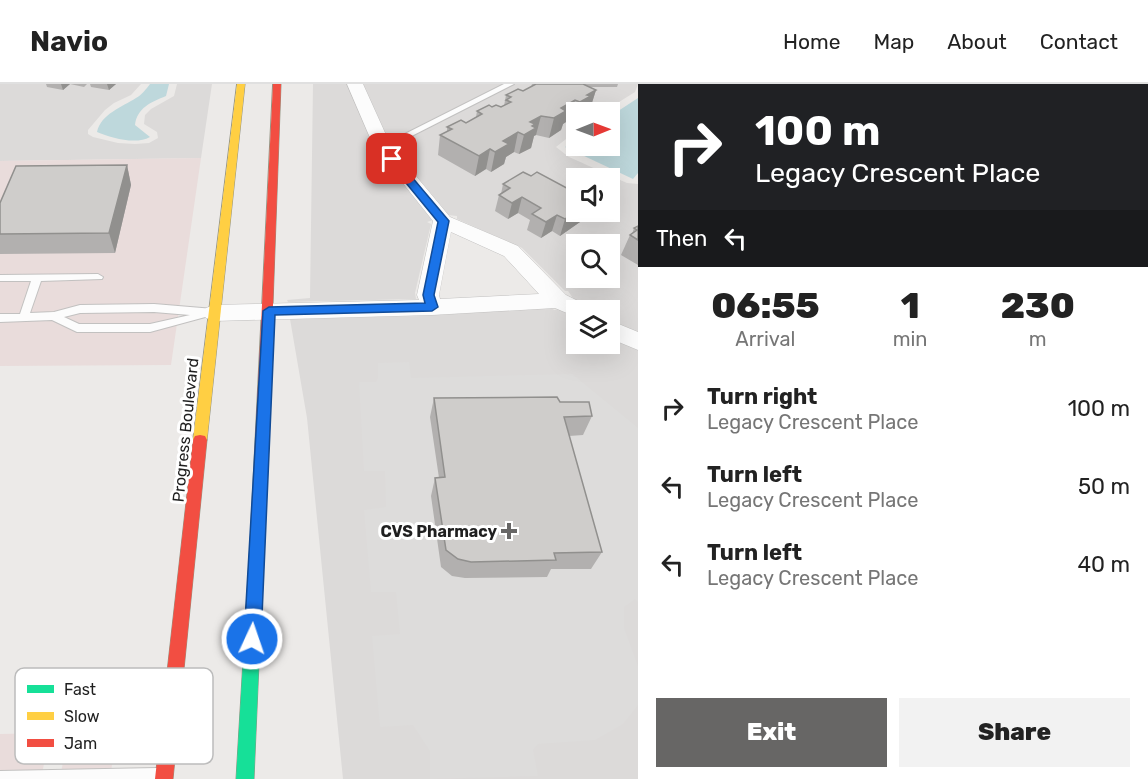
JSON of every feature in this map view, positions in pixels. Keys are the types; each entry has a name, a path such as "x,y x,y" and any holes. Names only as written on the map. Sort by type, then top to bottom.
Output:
{"main road":[{"name":"Progress Boulevard","path":"176,668 241,84"},
{"path":"245,779 269,311 277,84"},
{"path":"263,99 266,108 260,233 271,250"}],"street":[{"path":"355,84 383,147 443,221 511,251 558,300 566,304"},
{"path":"432,307 428,295 443,221"},
{"path":"214,313 432,307 558,300"},
{"path":"620,333 638,342"}],"lane":[{"path":"383,147 510,84"},
{"path":"0,278 98,277"},
{"path":"24,316 37,278"},
{"path":"1,316 54,316 80,309 154,308 214,313"},
{"path":"54,316 77,328 150,328 214,313"},
{"path":"0,779 164,777"}],"shaded area":[{"path":"0,84 141,84 131,95 105,110 88,130 88,134 93,137 118,143 135,144 149,143 158,138 157,132 144,124 145,115 174,96 177,84 212,84 201,158 0,161"},
{"path":"313,84 638,84 635,92 619,102 566,102 566,139 556,147 566,156 594,168 566,168 566,222 620,222 620,180 638,184 638,779 343,779 307,418 290,319 420,316 552,308 554,310 566,307 566,354 620,354 620,300 574,300 568,291 565,291 522,248 457,219 457,216 448,215 427,222 431,224 415,293 416,299 288,302 287,300 310,298"},
{"path":"201,158 171,365 0,366 0,161"},
{"path":"409,362 411,378 572,374 638,428 638,602 635,599 624,607 624,628 638,666 638,705 623,724 595,740 538,744 533,750 538,776 430,779 430,751 413,725 380,727 372,636 400,634 396,592 371,592 364,510 386,507 385,471 364,471 359,382 376,382 378,363"},
{"path":"0,734 15,734 15,764 44,764 41,779 0,779"},
{"path":"63,764 112,764 110,779 60,779"}],"water":[{"path":"150,84 169,84 166,96 146,106 136,119 135,125 150,137 131,141 97,132 107,116 138,97"},
{"path":"638,98 638,173 633,179 620,173 620,168 610,168 584,156 620,156 620,110"}],"building":[{"path":"536,84 583,84 596,90 580,102 575,100 566,102 566,105 561,108 566,111 554,118 541,116 530,122 535,124 532,126 536,128 524,135 518,132 503,141 509,144 495,152 490,149 479,156 440,135 452,129 447,127 461,120 466,123 482,114 477,111 489,105 501,107 511,102 506,100 511,97 506,95 518,89 523,91"},
{"path":"127,165 109,233 0,234 0,203 16,166"},
{"path":"523,172 531,176 537,172 566,188 566,218 557,215 546,222 532,214 541,208 522,197 512,203 499,195 510,188 503,184"},
{"path":"638,226 638,240 630,235 637,230 634,228"},
{"name":"CVS Pharmacy","path":"557,397 560,402 589,402 592,416 564,417 602,552 554,553 556,560 471,562 458,559 446,550 435,478 445,477 434,398"}],"traffic: fast":[{"path":"245,779 258,525"}],"traffic: slow":[{"path":"200,440 241,84"}],"traffic: jam":[{"path":"258,525 277,84"},
{"path":"176,668 200,440"},
{"path":"164,779 166,764"}],"place":[{"name":"CVS Pharmacy","path":"509,531"}],"route":[{"path":"252,639 269,311 432,307 428,295 443,221 392,159"}]}
